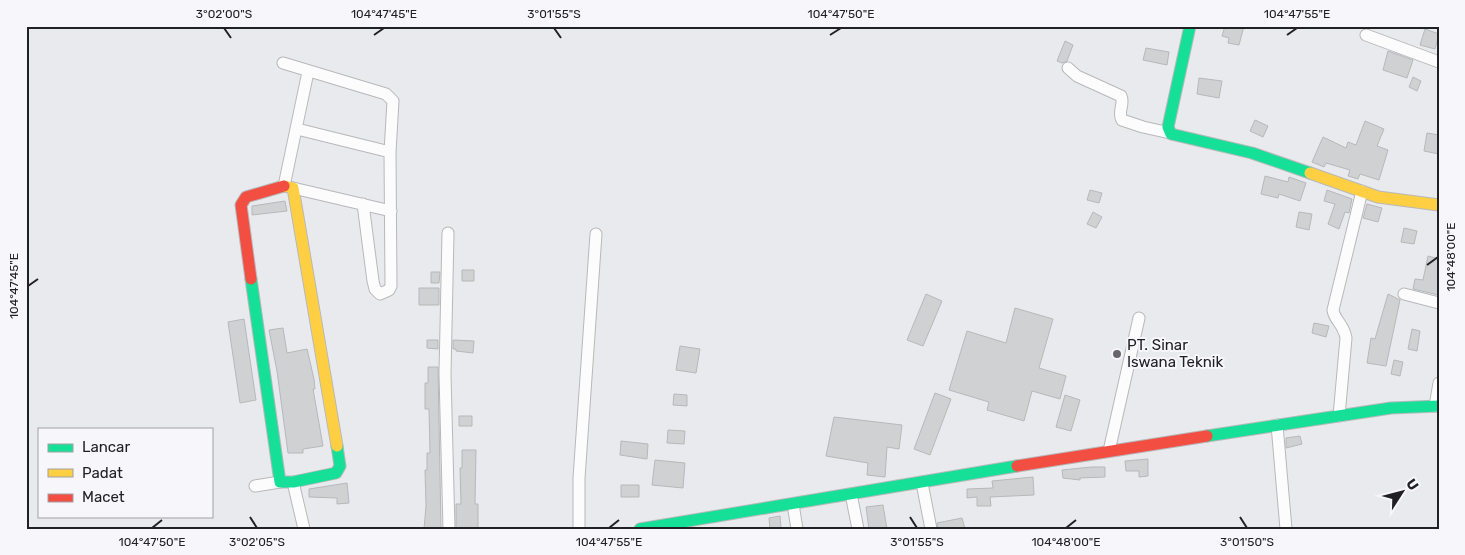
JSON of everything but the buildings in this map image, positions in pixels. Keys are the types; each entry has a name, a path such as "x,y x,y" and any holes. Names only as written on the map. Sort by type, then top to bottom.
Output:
{"street":[{"path":"1170,133 1170,119 1190,26"},
{"path":"1366,35 1439,62"},
{"path":"283,63 390,96 393,101 390,152 391,286 389,290 380,294 375,289 373,280 363,204"},
{"path":"1068,68 1077,76 1121,96 1123,102 1120,114 1122,120 1160,132 1170,133 1183,139 1252,153 1378,197 1439,205"},
{"path":"255,486 293,482 336,473 340,466 288,187 308,72"},
{"path":"297,129 390,152"},
{"path":"280,482 241,205 246,197 288,187 391,211"},
{"path":"1339,416 1346,329 1333,314 1333,310 1362,191"},
{"path":"448,233 446,374 449,529"},
{"path":"580,529 580,478 596,234"},
{"path":"1404,294 1439,303"},
{"path":"1109,451 1140,318"},
{"path":"640,529 1277,425 1391,408 1437,406 1439,383"},
{"path":"1277,425 1286,529"},
{"path":"293,482 304,529"},
{"path":"922,483 931,529"},
{"path":"851,494 858,529"},
{"path":"793,504 796,529"}],"traffic: fast":[{"path":"1190,26 1168,127 1171,134 1252,153 1310,173"},
{"path":"251,279 280,482 293,482 336,473 340,466 337,446"},
{"path":"1207,436 1391,408 1439,406"},
{"path":"640,529 1017,466"}],"traffic: slow":[{"path":"1310,173 1378,197 1439,205"},
{"path":"284,186 293,188 337,446"}],"traffic: jam":[{"path":"251,279 241,205 246,197 284,186"},
{"path":"1017,466 1207,436"}],"place":[{"name":"PT. Sinar Iswana Teknik","path":"1117,354"}]}
